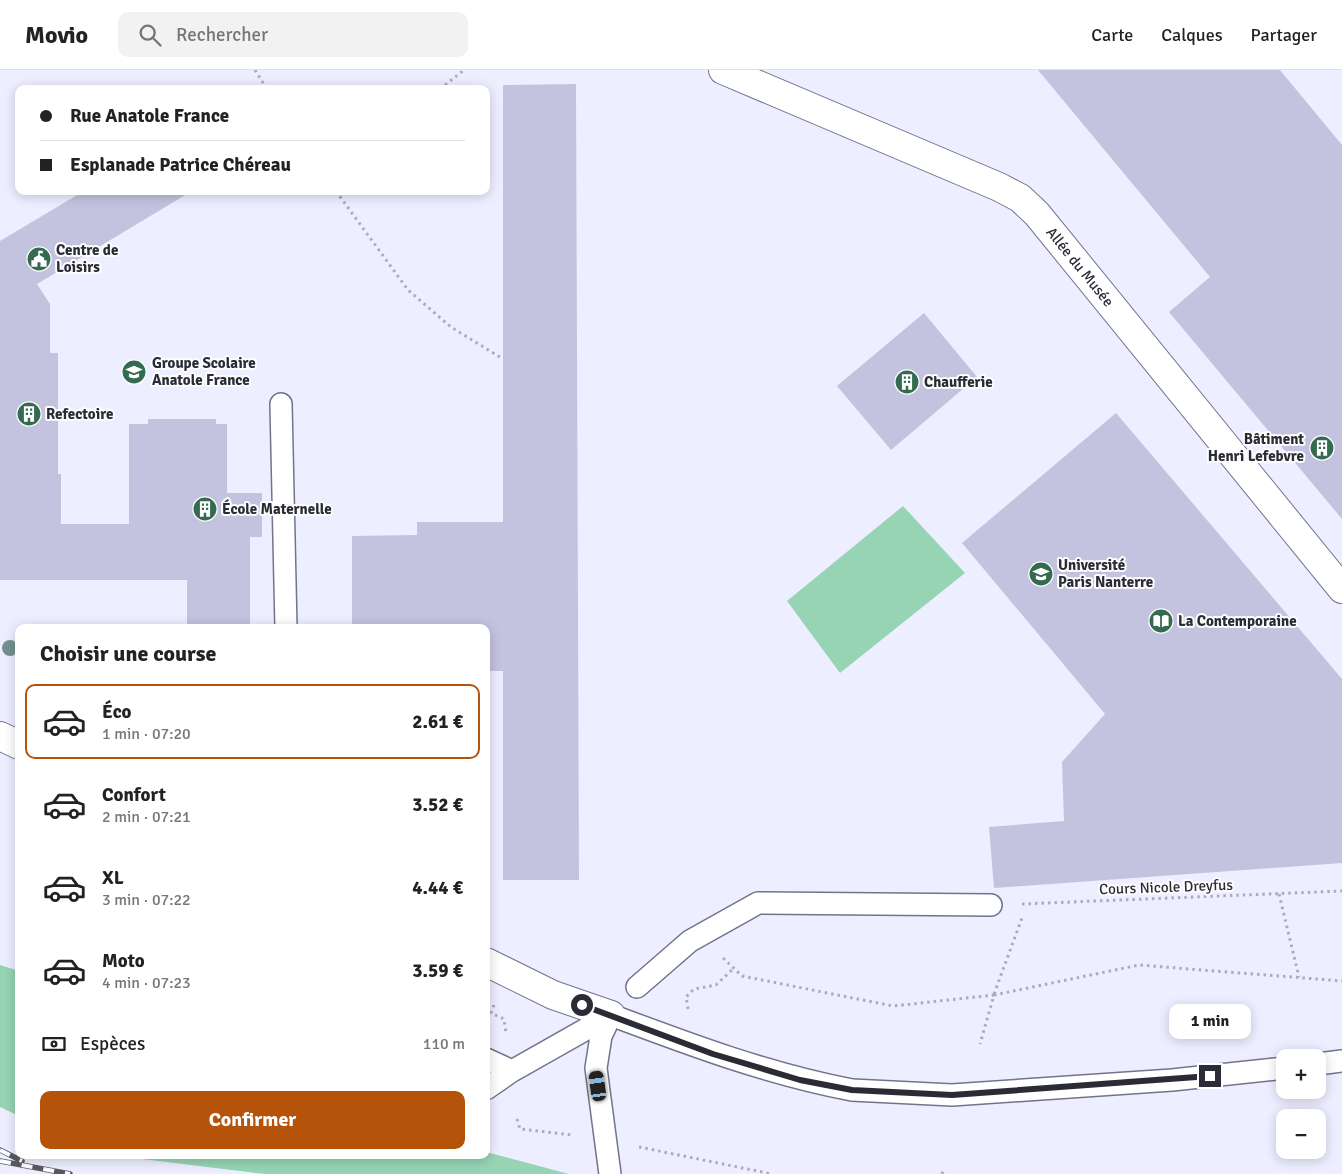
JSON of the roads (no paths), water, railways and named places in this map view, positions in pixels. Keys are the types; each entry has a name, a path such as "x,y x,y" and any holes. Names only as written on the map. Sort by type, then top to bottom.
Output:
{"street":[{"name":"Allée du Musée","path":"723,70 957,169 1020,198 1037,214 1342,589"},
{"path":"0,736 15,743"},
{"path":"490,964 553,995 611,1015"}],"lane":[{"path":"281,404 286,624"},
{"path":"637,987 690,941 758,903 992,905"},
{"path":"611,1015 713,1054 800,1080 852,1090 952,1095 1172,1080 1276,1069"},
{"path":"490,1086 512,1071 611,1015"},
{"path":"610,1174 596,1068 601,1036 611,1015"},
{"path":"490,1061 512,1071"},
{"path":"1326,1063 1342,1061"}],"railway":[{"path":"0,1150 15,1158"},
{"path":"18,1159 22,1161"},
{"path":"0,1161 70,1174"}],"place":[{"name":"Centre de Loisirs","path":"39,259"},
{"name":"Groupe Scolaire Anatole France","path":"134,372"},
{"name":"Chaufferie","path":"907,382"},
{"name":"Refectoire","path":"29,414"},
{"name":"Bâtiment Henri Lefebvre","path":"1322,448"},
{"name":"École Maternelle","path":"205,509"},
{"name":"Université Paris Nanterre","path":"1041,574"},
{"name":"La Contemporaine","path":"1161,621"}]}
